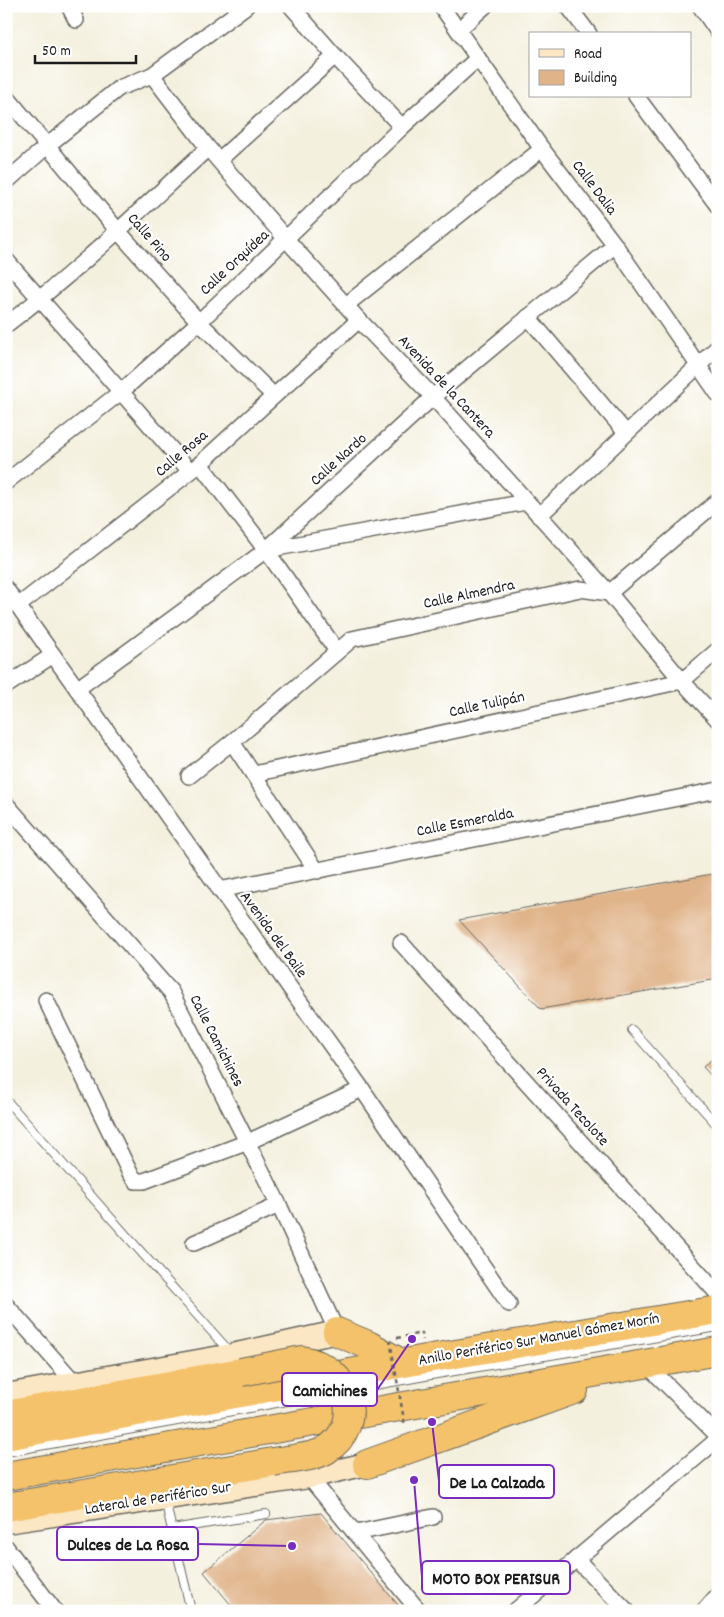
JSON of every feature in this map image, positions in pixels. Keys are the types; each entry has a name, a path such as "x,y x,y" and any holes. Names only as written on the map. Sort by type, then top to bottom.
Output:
{"highway":[{"name":"Anillo Periférico Sur Manuel Gómez Morín","path":"6,1436 396,1351 718,1310"},
{"path":"337,1332 368,1345 396,1351"},
{"path":"6,1476 718,1351"},
{"path":"6,1415 236,1363 302,1360 318,1364 332,1372 342,1385 348,1400 348,1417 342,1432 332,1445 318,1454 6,1507"},
{"path":"367,1464 646,1364"}],"street":[{"path":"6,182 48,145 120,88 152,75 246,6"},
{"path":"292,6 334,56 402,127"},
{"name":"Calle Dalia","path":"441,6 542,149 615,244 718,394"},
{"path":"458,30 485,6"},
{"path":"568,6 588,32"},
{"path":"700,6 718,32"},
{"path":"219,160 334,56"},
{"name":"Calle Orquídea","path":"6,482 122,391 199,322 402,127 478,58"},
{"name":"Avenida de la Cantera","path":"152,75 208,148 286,239 359,320 433,397 609,593 682,681 718,720"},
{"name":"Calle Pino","path":"6,96 118,230 199,322 274,396"},
{"path":"637,98 718,206"},
{"path":"6,325 41,298 208,148"},
{"path":"346,305 542,149"},
{"name":"Calle Nardo","path":"77,689 266,550 433,397 615,244"},
{"path":"6,260 122,391 195,468 266,550 336,652"},
{"path":"528,318 626,434"},
{"name":"Calle Rosa","path":"18,606 195,468 359,320"},
{"path":"539,516 718,347"},
{"path":"609,593 718,501"},
{"path":"266,550 526,502"},
{"name":"Avenida del Baile","path":"6,589 362,1089 509,1304"},
{"name":"Calle Almendra","path":"189,776 232,742 352,639 580,589 609,593"},
{"name":"Calle Tulipán","path":"254,774 682,681 718,650"},
{"path":"6,686 53,655"},
{"path":"232,742 317,870"},
{"name":"Calle Esmeralda","path":"219,890 718,790"},
{"name":"Calle Camichines","path":"6,804 171,992 280,1205 337,1332"},
{"name":"Privada Tecolote","path":"401,943 718,1294"},
{"path":"46,1000 130,1174 136,1181 144,1181 248,1142 362,1089"},
{"path":"194,1243 280,1205"},
{"path":"6,1305 75,1383"},
{"path":"6,1395 75,1383 236,1363 337,1332"},
{"path":"515,1611 718,1438 646,1364"},
{"name":"Lateral de Periférico Sur","path":"6,1522 309,1477 367,1464"},
{"path":"309,1477 419,1611"},
{"path":"356,1534 433,1517"},
{"path":"6,1547 54,1611"},
{"path":"576,1559 627,1611"},
{"path":"704,1611 718,1595"}],"lane":[{"path":"632,1030 718,1126"},
{"path":"6,1100 236,1363"},
{"path":"6,1452 425,1376 718,1327"},
{"path":"338,1405 357,1401"},
{"path":"165,1498 191,1611"},
{"path":"172,1529 266,1514"}],"path":[{"path":"396,1351 405,1426"}],"building":[{"path":"718,873 718,979 541,1009 459,920"},
{"path":"718,1054 718,1083 703,1067"},
{"path":"321,1513 403,1611 236,1611 204,1572 266,1520"}],"place":[{"name":"Camichines","path":"412,1339"},
{"name":"De La Calzada","path":"432,1422"},
{"name":"MOTO BOX PERISUR","path":"414,1480"},
{"name":"Dulces de La Rosa","path":"292,1546"}]}
